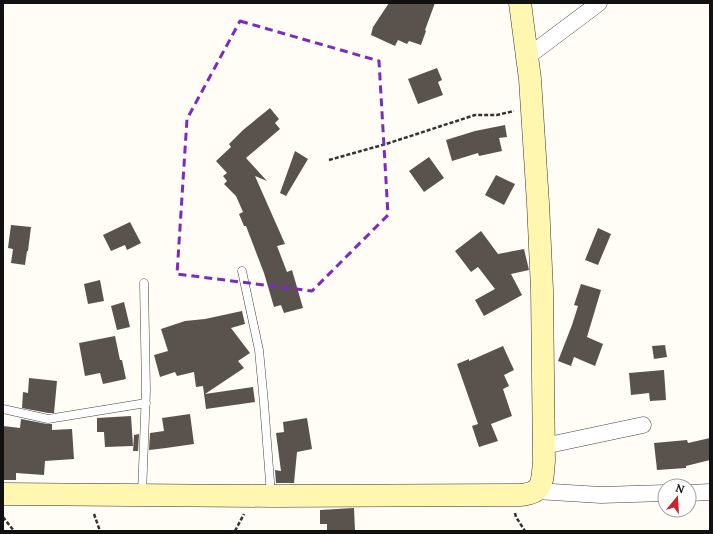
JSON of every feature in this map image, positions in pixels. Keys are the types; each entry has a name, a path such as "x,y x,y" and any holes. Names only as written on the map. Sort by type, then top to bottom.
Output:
{"street":[{"path":"520,3 530,79 542,290 544,461 543,478 541,485 536,491"},
{"path":"527,57 599,3"},
{"path":"544,446 643,425"},
{"path":"3,494 271,496 520,495 536,491 601,495 657,493"},
{"path":"697,493 710,492"}],"lane":[{"path":"242,271 259,350 271,496"},
{"path":"142,495 146,403 144,283"},
{"path":"3,409 48,419 146,403"}],"path":[{"path":"329,160 386,144 475,115 497,115 532,106"},
{"path":"3,516 14,531"}],"highlighted area":[{"path":"240,21 379,61 388,215 312,291 177,274 187,119"}],"building":[{"path":"389,3 435,3 421,45 409,41 407,44 398,40 395,46 371,35 373,27"},
{"path":"437,68 442,80 438,82 443,95 418,104 408,79"},
{"path":"270,108 279,119 275,123 280,129 246,158 267,181 255,176 285,244 277,246 287,272 292,270 303,308 284,313 281,305 274,307 264,273 246,226 244,226 239,214 243,212 236,196 224,184 227,181 223,176 227,173 216,161 231,147 229,144 243,130"},
{"path":"505,125 507,137 499,138 502,151 479,156 478,153 452,161 446,140 475,131"},
{"path":"295,151 308,159 286,196 280,193"},
{"path":"429,157 444,178 424,192 409,171"},
{"path":"496,175 515,184 504,205 485,195"},
{"path":"130,222 141,243 127,250 125,245 111,251 103,235"},
{"path":"11,225 31,227 25,265 11,263 13,249 8,248"},
{"path":"598,228 611,234 598,265 585,260"},
{"path":"481,231 498,254 524,249 529,270 511,274 522,295 484,316 475,300 495,289 478,267 471,272 455,251"},
{"path":"100,280 104,301 88,304 84,284"},
{"path":"581,284 601,290 587,337 603,344 595,366 574,357 571,366 558,361 578,306 574,305"},
{"path":"124,302 130,327 117,330 111,306"},
{"path":"242,311 245,324 231,328 250,353 238,361 244,368 205,394 253,387 255,402 206,409 203,386 196,387 194,372 177,376 175,372 160,377 154,355 168,351 161,329 185,321 205,319"},
{"path":"115,336 126,379 103,384 100,373 85,376 79,343"},
{"path":"665,345 667,357 654,359 652,346"},
{"path":"503,346 514,370 504,375 509,386 503,389 512,416 491,424 498,441 479,447 472,426 478,424 457,364 469,359 469,361"},
{"path":"664,370 666,400 650,401 649,393 631,395 629,373"},
{"path":"29,378 57,381 54,413 22,408 23,392 28,393"},
{"path":"190,414 194,444 149,450 150,433 164,431 162,418"},
{"path":"131,416 133,446 105,447 104,432 97,432 97,418"},
{"path":"307,418 312,449 297,452 294,483 276,483 275,470 281,471 276,433 284,432 283,422"},
{"path":"21,419 52,424 52,430 72,429 74,459 45,461 44,475 16,473 16,480 3,480 3,426 20,428"},
{"path":"139,434 138,451 133,451 134,435"},
{"path":"710,438 710,460 686,466 686,468 657,470 654,443 687,440 688,443"},
{"path":"354,508 355,531 327,531 327,524 320,524 320,510"}]}
